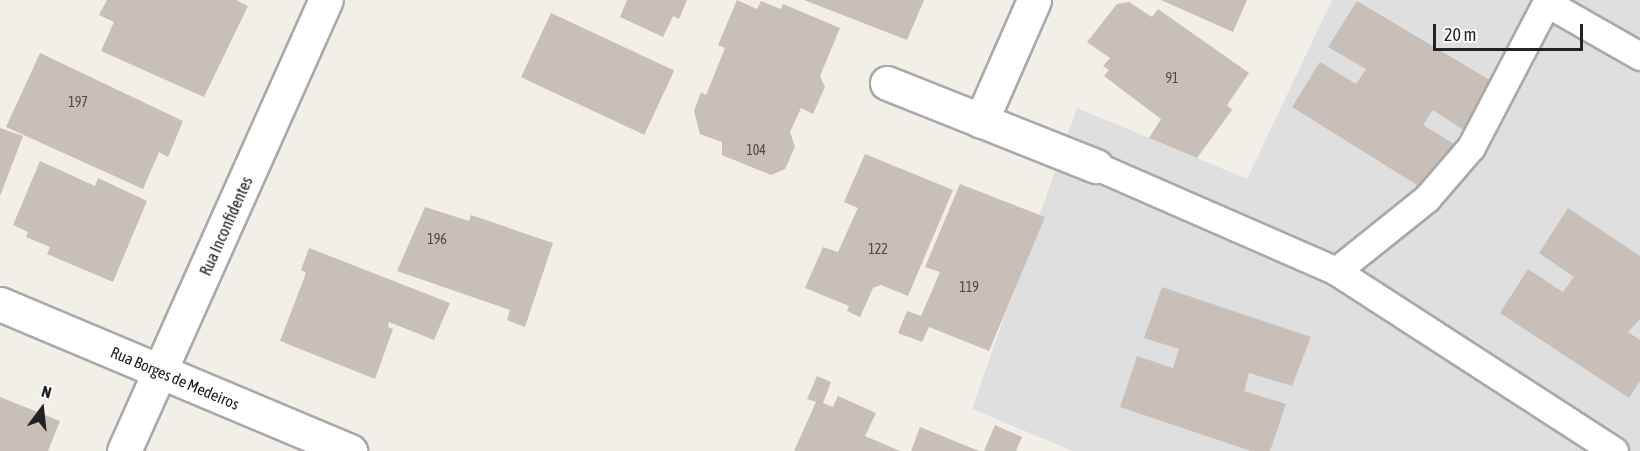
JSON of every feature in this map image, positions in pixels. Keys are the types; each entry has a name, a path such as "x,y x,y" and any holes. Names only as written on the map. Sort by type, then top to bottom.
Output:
{"street":[{"name":"Rua Inconfidentes","path":"124,451 326,0"},
{"path":"981,121 1034,0"},
{"path":"887,83 1096,166"},
{"name":"Rua Borges de Medeiros","path":"0,304 350,451"}],"lane":[{"path":"1336,271 1427,198 1471,147 1548,1 1640,56"},
{"path":"1096,166 1336,271 1614,451"}],"shaded area":[{"path":"1332,0 1640,0 1640,451 1073,451 972,409 1077,108 1247,179"}],"building":[{"path":"107,0 236,0 248,6 204,97 101,51 114,22 99,15"},
{"path":"627,0 687,0 679,19 673,16 663,37 620,17"},
{"path":"737,0 757,9 761,1 781,9 783,4 840,28 820,76 825,87 813,114 801,108 790,132 795,147 785,169 771,175 722,155 722,142 700,134 694,111 701,92 706,95 725,48 718,45"},
{"path":"804,0 924,0 907,40"},
{"path":"1161,0 1247,0 1233,32"},
{"path":"1357,1 1493,82 1464,130 1433,110 1423,125 1454,144 1425,190 1292,107 1320,62 1356,84 1366,69 1328,47"},
{"path":"1129,2 1152,17 1158,9 1249,73 1227,105 1232,110 1197,158 1149,138 1161,119 1104,76 1109,70 1103,66 1110,58 1087,42 1117,4"},
{"path":"551,13 674,70 644,135 521,77"},
{"path":"40,53 183,121 168,157 159,152 143,189 6,127"},
{"path":"0,128 23,136 0,196"},
{"path":"865,154 953,190 908,296 881,285 873,288 860,317 847,311 849,306 805,288 823,247 838,252 858,208 844,202"},
{"path":"40,161 95,186 98,178 147,201 113,282 47,254 50,247 26,237 28,232 13,225"},
{"path":"960,184 1045,217 989,351 929,327 922,342 898,333 907,311 921,316 940,272 925,267"},
{"path":"425,207 469,221 471,215 553,243 525,327 507,320 510,310 397,271"},
{"path":"1568,208 1640,256 1640,319 1628,332 1640,340 1640,381 1629,398 1500,313 1528,269 1563,292 1574,277 1539,253"},
{"path":"309,248 450,303 434,340 389,322 388,327 393,329 375,379 280,341 306,273 301,270"},
{"path":"1162,287 1311,337 1292,386 1249,373 1244,391 1286,404 1270,451 1251,451 1120,407 1137,356 1173,368 1179,349 1144,338"},
{"path":"817,376 831,382 823,403 833,407 838,396 876,413 865,436 900,451 794,451 816,402 807,399"},
{"path":"0,397 60,421 48,451 0,451"},
{"path":"995,425 1022,437 1016,451 984,451"},
{"path":"920,427 979,451 911,451"}]}
